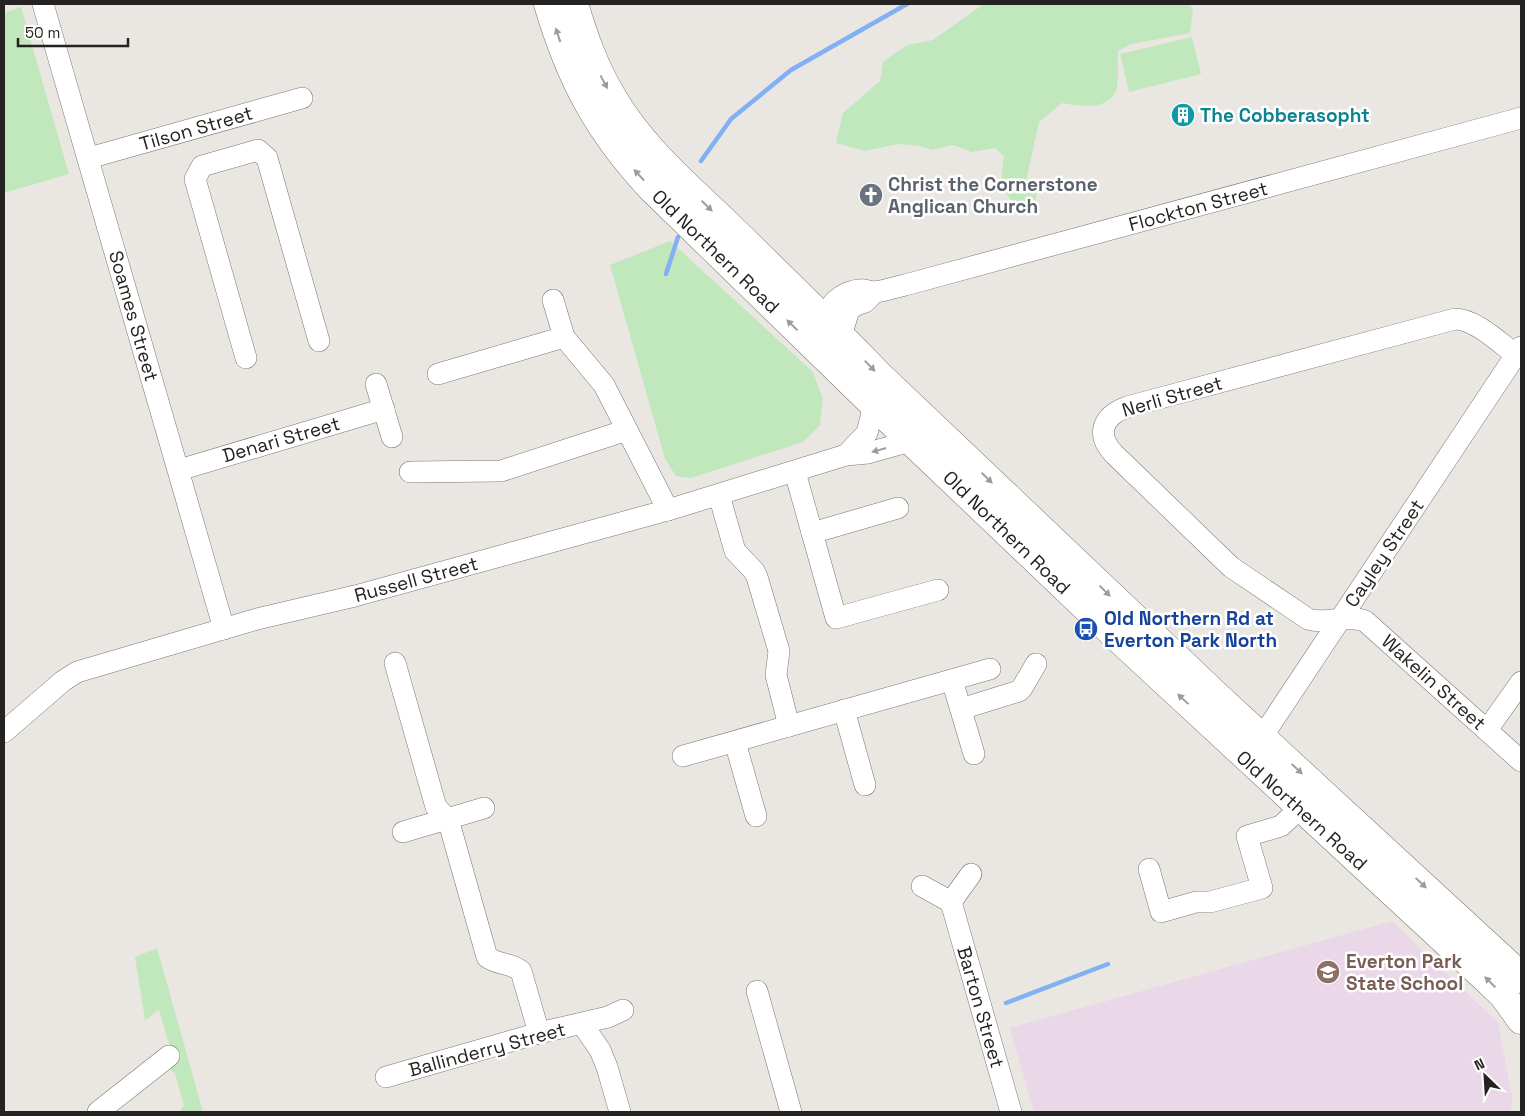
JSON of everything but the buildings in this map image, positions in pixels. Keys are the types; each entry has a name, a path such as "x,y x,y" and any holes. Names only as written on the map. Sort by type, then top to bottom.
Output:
{"highway":[{"name":"Old Northern Road","path":"548,4 560,43 579,88 602,129 618,151 650,187 911,441 1211,726 1252,746 1508,964 1521,979"},
{"name":"Old Northern Road","path":"574,4 589,49 603,81 625,117 661,161 926,420 1218,697 1252,746 1300,808 1503,995 1521,1020"},
{"path":"1211,726 1218,716 1218,697"}],"street":[{"name":"Soames Street","path":"43,4 224,629"},
{"name":"Tilson Street","path":"89,158 302,98"},
{"name":"Flockton Street","path":"832,327 829,307 843,295 860,289 875,292 924,280 1521,118"},
{"path":"246,358 195,179 202,166 258,150 266,158 319,341"},
{"path":"553,300 564,337 604,384 668,510"},
{"name":"Nerli Street","path":"1340,619 1317,621 1308,618 1231,567 1108,448 1104,442 1103,435 1106,420 1111,414 1127,407 1455,319 1466,320 1519,351"},
{"path":"827,359 821,332 832,327"},
{"path":"438,374 564,337"},
{"name":"Cayley Street","path":"1252,746 1340,619 1519,351"},
{"path":"376,384 392,438"},
{"name":"Russell Street","path":"846,455 867,433 874,404"},
{"name":"Denari Street","path":"178,470 384,409"},
{"path":"410,472 501,472 627,430"},
{"name":"Russell Street","path":"4,732 77,672 224,629 355,596 668,510 846,455 868,453 911,441"},
{"path":"795,472 836,618 938,590"},
{"path":"719,494 735,551 754,571 778,646 776,675 789,726"},
{"path":"812,533 898,508"},
{"name":"Wakelin Street","path":"1340,619 1356,618 1365,621 1521,761"},
{"path":"395,663 436,807 448,818 487,956 495,962 514,966 521,971 539,1033"},
{"path":"961,709 1014,693 1022,688 1036,664"},
{"path":"684,756 990,669"},
{"path":"952,680 974,754"},
{"path":"1487,730 1521,682"},
{"path":"844,710 865,784"},
{"path":"734,742 756,816"},
{"path":"403,832 484,808"},
{"path":"1150,869 1161,912 1196,902 1210,902 1262,888 1246,836 1281,826 1300,808"},
{"path":"922,886 951,902 971,874"},
{"name":"Barton Street","path":"951,902 1011,1112"},
{"path":"756,991 791,1112"},
{"path":"582,1024 608,1017 623,1010"},
{"name":"Ballinderry Street","path":"386,1077 539,1033 582,1024 600,1050 620,1112"},
{"path":"98,1112 169,1056"}],"shaded area":[{"name":"Everton Park State School","path":"1392,921 1498,1023 1512,1097 1511,1112 1034,1112 1010,1028"}],"green space":[{"path":"981,4 1189,4 1193,9 1190,33 1132,44 1118,51 1117,87 1112,97 1106,102 1092,106 1062,103 1039,122 1026,181 1037,189 1035,207 1020,210 1005,191 1002,180 1004,156 995,148 972,152 953,145 931,150 920,146 898,144 865,151 836,143 843,113 880,81 883,62 907,45 933,40 981,6"},
{"path":"21,7 69,174 4,193 4,13"},
{"path":"1192,37 1201,74 1129,92 1120,54"},
{"path":"670,241 813,372 823,399 820,425 803,442 691,478 676,476 665,459 610,265"},
{"path":"157,948 203,1112 180,1112 184,1105 175,1074 170,1069 175,1065 159,1010 145,1020 135,957"}],"waterway":[{"path":"701,161 731,119 791,70 907,4"},
{"path":"666,274 678,237"},
{"path":"1006,1003 1108,964"}],"place":[{"name":"The Cobberasopht","path":"1183,115"},
{"name":"Christ the Cornerstone Anglican Church","path":"871,195"},
{"name":"Old Northern Rd at Everton Park North","path":"1086,629"},
{"name":"Everton Park State School","path":"1328,972"}]}
